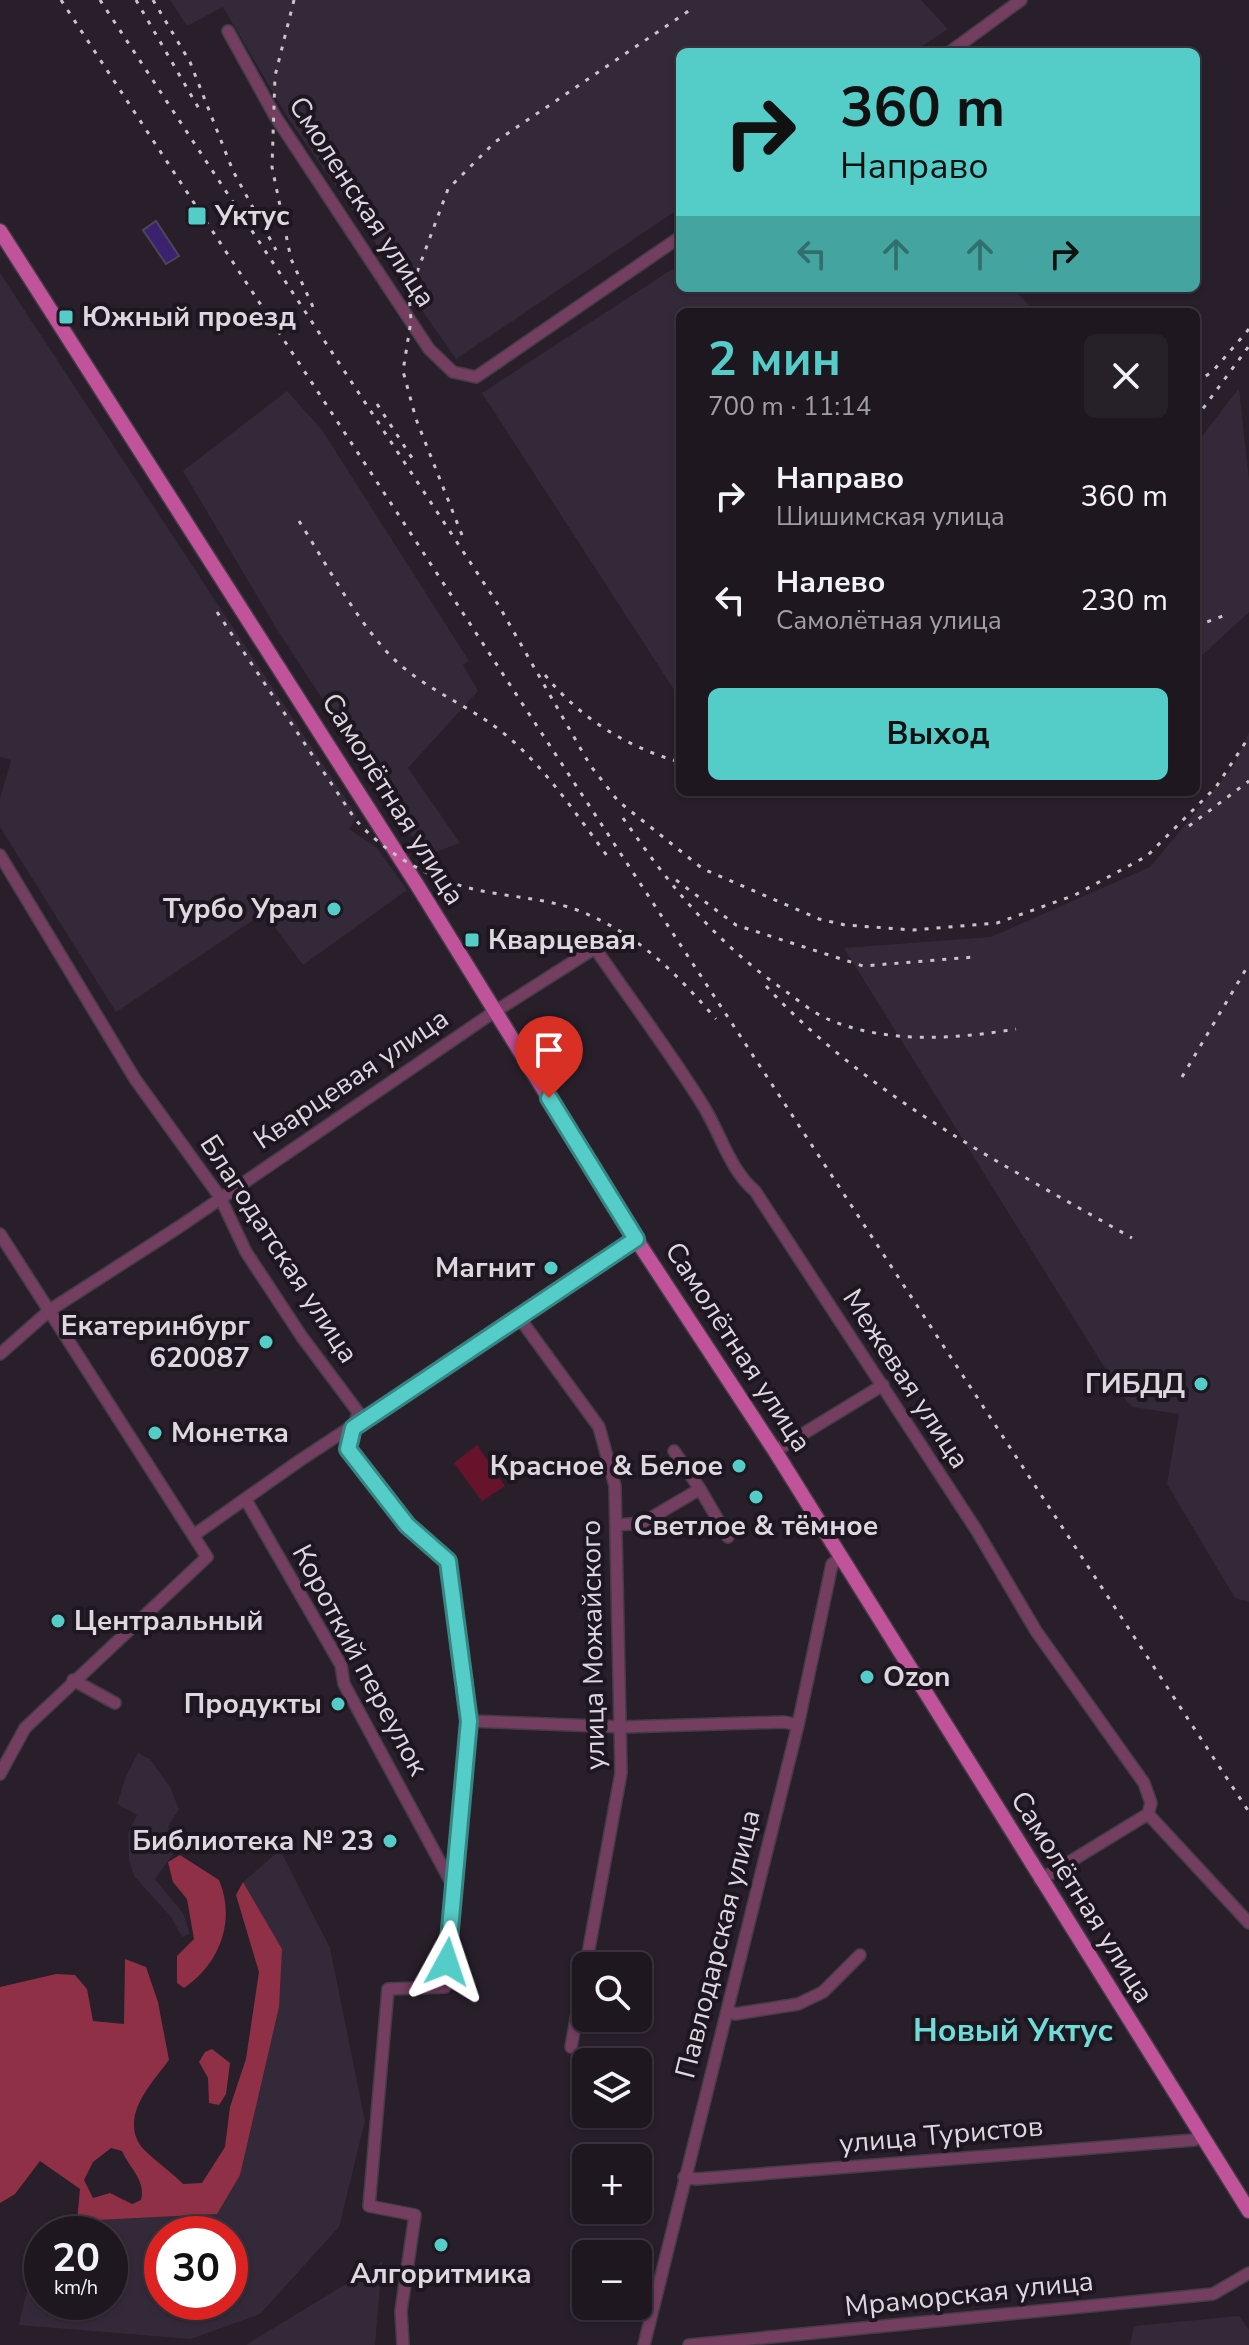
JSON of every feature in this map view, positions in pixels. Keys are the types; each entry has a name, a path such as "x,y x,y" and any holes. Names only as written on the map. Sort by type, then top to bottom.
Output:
{"main road":[{"name":"Самолётная улица","path":"0,231 496,1011 636,1239 775,1451 1249,2211"}],"street":[{"path":"955,48 1021,0"},
{"name":"Смоленская улица","path":"228,31 275,116 429,349 453,372 476,377 676,240"},
{"name":"Благодатская улица","path":"0,855 135,1079 220,1197 246,1252 302,1337 358,1412 348,1449 407,1525 448,1561 469,1721 445,1987 388,1989 369,2206 415,2215 401,2311 403,2345"},
{"name":"Межевая улица","path":"496,1011 595,948 703,1106 728,1150 737,1176 755,1191 883,1385 1036,1631 1144,1783 1151,1803 1148,1814"},
{"name":"Кварцевая улица","path":"0,1354 50,1310 496,1011"},
{"path":"0,1234 207,1557 25,1728 0,1774"},
{"path":"194,1535 636,1239"},
{"name":"улица Можайского","path":"518,1316 599,1427 615,1486 623,1727 621,1773 571,2047"},
{"path":"775,1451 883,1385"},
{"path":"674,1451 728,1537"},
{"path":"616,1525 642,1523 700,1489"},
{"name":"Короткий переулок","path":"246,1500 341,1665 344,1684 453,1887"},
{"name":"Павлодарская улица","path":"644,2345 798,1725 832,1564 840,1559"},
{"path":"73,1680 115,1703"},
{"path":"469,1721 623,1727 784,1722 798,1725"},
{"path":"1040,1880 1148,1814 1249,1923"},
{"path":"727,2011 735,2014 798,2004 823,1992 860,1955"},
{"name":"улица Туристов","path":"684,2177 696,2179 1194,2140 1202,2135"},
{"name":"Мраморская улица","path":"689,2345 1213,2294 1249,2273"}],"shaded area":[{"path":"170,0 921,0 948,29 919,48 676,48 676,211 456,359 288,118 223,7 187,26"},
{"path":"676,267 676,292 1017,292 1031,308 676,308 676,693 482,393"},
{"path":"0,273 357,816 349,829 377,848 407,890 303,965 264,913 116,1012 0,827 0,799 11,760 0,757"},
{"path":"1239,388 1249,480 1249,612 1200,657 1200,439"},
{"path":"287,391 322,430 469,661 463,665 478,691 408,768 460,843 425,856 276,628 183,471"},
{"path":"1249,732 1249,1602 1235,1598 1167,1484 1179,1414 1132,1407 1121,1394 844,948 991,937 1150,867 1233,767"},
{"path":"477,1445 505,1486 482,1501 454,1463"},
{"path":"138,1753 150,1759 170,1787 179,1809 168,1827 181,1843 155,1879 183,1913 190,1934 182,1937 171,1917 134,1876 129,1860 128,1834 137,1815 117,1804"},
{"path":"280,1850 330,1948 365,2121 339,2227 260,2314 248,2318 248,2216 177,2216 217,2214 282,1949 243,1882"},
{"path":"180,1855 219,1880 226,1910 225,1925 215,1954 197,1978 184,1988 177,1983 177,1956 194,1939 187,1899 173,1882 168,1862"},
{"path":"243,1882 282,1949 279,2007 240,2175 217,2214 128,2218 128,2216 77,2216 80,2189 40,2161 15,2194 0,2203 0,1987 56,1974 75,1975 87,1989 93,2021 124,2024 125,1959 146,1967 158,2002 169,2060 141,2100 134,2122 135,2134 143,2149 183,2184 202,2183 225,2147 230,2107 246,2059 259,1972 236,1895","holes":["111,2148 122,2151 139,2180 141,2200 132,2204 110,2193 93,2198 84,2180 93,2162"]},
{"path":"212,2049 230,2063 226,2094 219,2105 209,2103 208,2078 199,2062 205,2052"},
{"path":"128,2218 144,2218 144,2320 243,2320 191,2339 19,2325 24,2303 24,2320 128,2320"},
{"path":"382,2262 375,2345 246,2345"},
{"path":"1239,2316 1249,2330 1249,2345 1130,2345 1134,2326"}],"building":[{"name":"Уктус","path":"156,221 179,256 166,264 143,230"}],"railway":[{"path":"61,0 1249,1812"},
{"path":"100,0 499,606 590,765 618,801 703,869 819,919 845,925 913,930 997,923 1075,895 1147,856 1216,787 1249,737"},
{"path":"136,0 202,114"},
{"path":"153,0 190,62 233,171 276,250"},
{"path":"294,0 275,76 272,167 291,259 313,307"},
{"path":"462,535 416,419 403,371 411,321 409,294 448,189 495,142 690,10"},
{"path":"1200,380 1213,371 1249,329"},
{"path":"1200,413 1249,346"},
{"path":"377,404 414,461"},
{"path":"299,521 351,605 387,652 409,672 487,721 522,750 554,785 611,861"},
{"path":"217,612 355,819 384,846 418,868 454,884 557,904 599,919 654,956 716,1019"},
{"path":"1200,625 1223,616"},
{"path":"545,675 573,705 605,729 641,748 676,761"},
{"path":"1189,826 1249,781"},
{"path":"623,818 658,867 716,933 759,972 824,1017 852,1028 899,1036 946,1037 1016,1029"},
{"path":"676,880 736,925 863,966 974,957"},
{"path":"1182,1077 1249,964"},
{"path":"766,986 806,1026 893,1095 986,1155 1132,1238"}],"place":[{"name":"Уктус","path":"197,216"},
{"name":"Южный проезд","path":"66,317"},
{"name":"Турбо Урал","path":"334,909"},
{"name":"Кварцевая","path":"472,940"},
{"name":"Магнит","path":"551,1268"},
{"name":"Екатеринбург 620087","path":"266,1342"},
{"name":"ГИБДД","path":"1201,1384"},
{"name":"Монетка","path":"155,1433"},
{"name":"Красное & Белое","path":"739,1466"},
{"name":"Светлое & тёмное","path":"756,1497"},
{"name":"Центральный","path":"58,1621"},
{"name":"Ozon","path":"867,1677"},
{"name":"Продукты","path":"338,1704"},
{"name":"Библиотека № 23","path":"390,1841"},
{"name":"Алгоритмика","path":"441,2245"}],"district":[{"name":"Новый Уктус","path":"1013,2030"}],"route":[{"path":"447,1962 469,1721 448,1561 438,1549 407,1525 348,1449 353,1428 636,1239 549,1098"}]}
